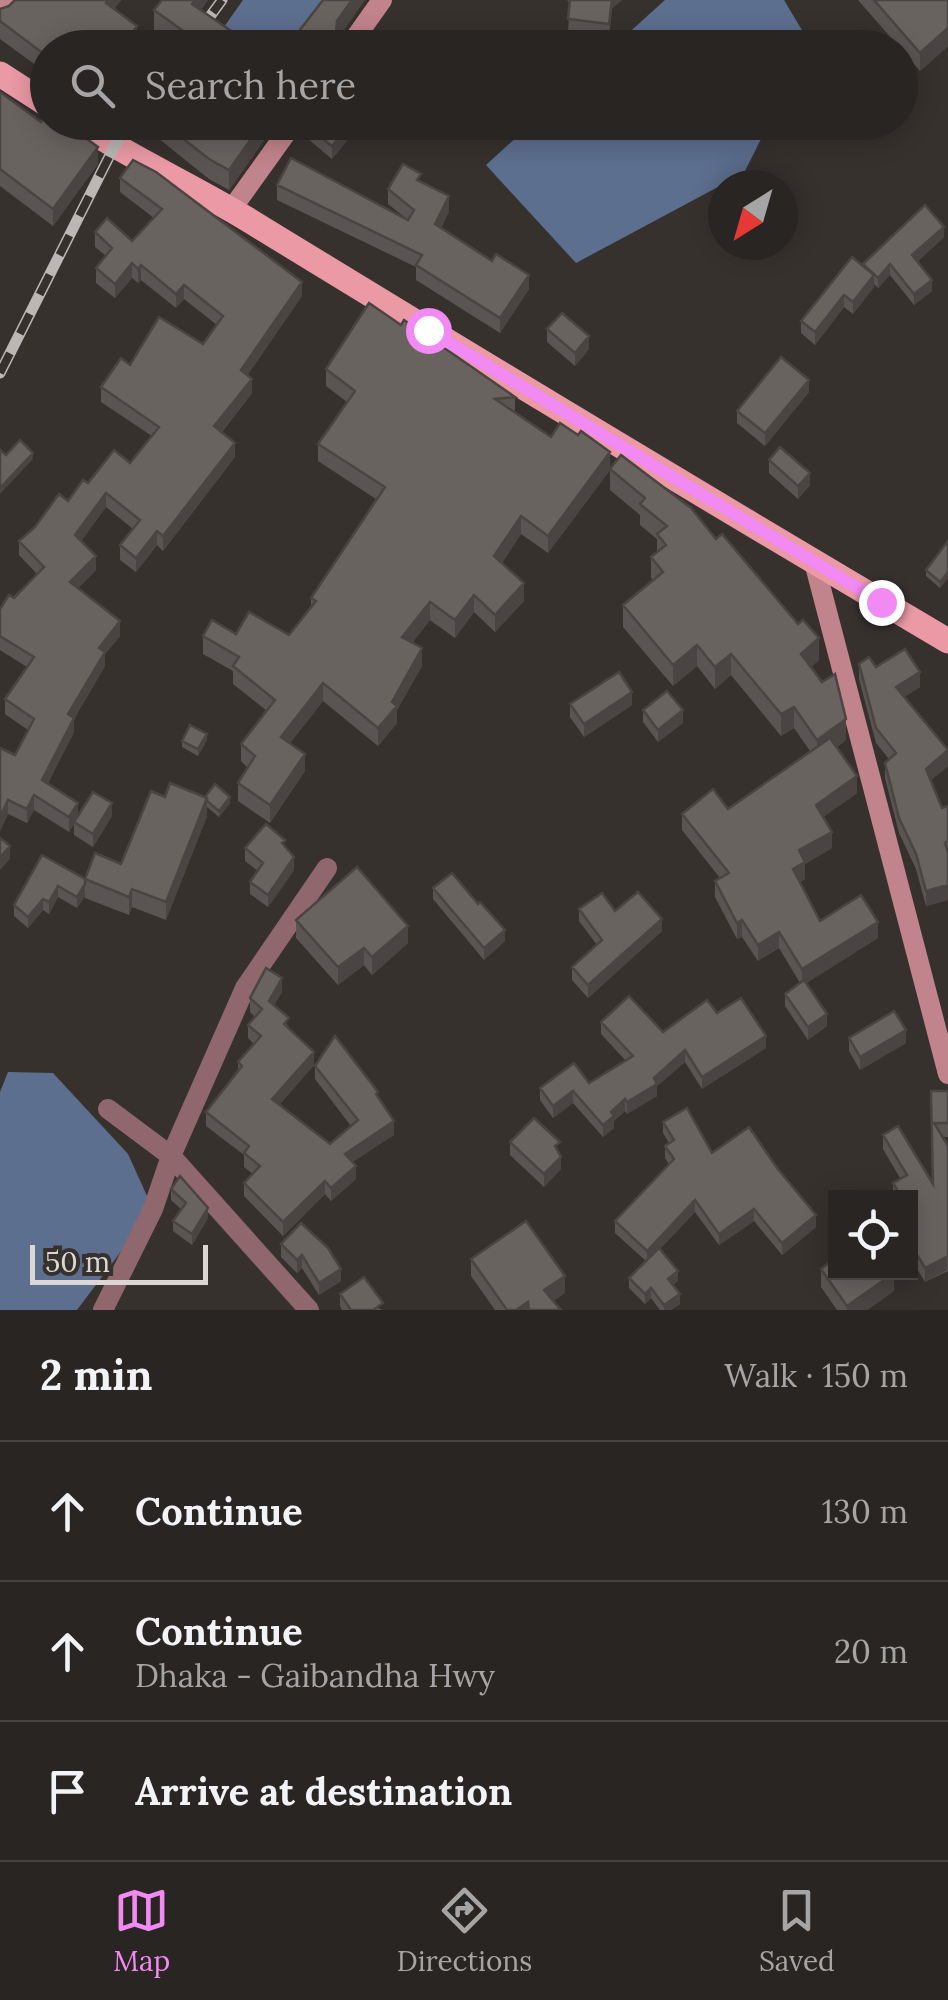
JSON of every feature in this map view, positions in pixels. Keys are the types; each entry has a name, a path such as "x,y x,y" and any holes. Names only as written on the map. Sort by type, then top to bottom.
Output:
{"main road":[{"path":"0,14 13,0"},
{"path":"361,30 382,0"},
{"path":"0,74 30,93"},
{"path":"108,140 231,210 948,641"},
{"path":"231,210 281,140"},
{"path":"814,562 948,1074"}],"street":[{"path":"103,1310 153,1209 171,1156 245,988 327,868"},
{"path":"108,1109 171,1156 308,1310"}],"water":[{"path":"243,0 329,0 305,30 222,30"},
{"path":"665,0 784,0 802,30 632,30"},
{"path":"513,140 760,140 746,170 708,170 708,192 576,263 486,165"},
{"path":"8,1072 53,1073 128,1154 153,1209 77,1310 0,1310 0,1092"}],"building":[{"path":"15,0 108,0 106,3 137,26 134,30 30,30 30,44 0,21 0,9"},
{"path":"162,0 195,0 192,4 230,30 182,30 154,10"},
{"path":"323,0 352,0 337,21 336,30 300,30"},
{"path":"570,0 612,0 609,24 568,19"},
{"path":"874,0 948,0 948,28 920,53 918,30 900,30"},
{"path":"0,92 30,114 30,140 88,140 98,147 53,209 0,169"},
{"path":"185,140 250,140 229,170"},
{"path":"291,158 408,220 414,210 388,189 403,164 421,174 417,180 449,196 435,224 492,261 496,254 529,275 500,318 416,265 422,255 277,185"},
{"path":"133,160 156,172 302,282 241,370 252,379 214,426 235,443 163,536 157,531 136,558 120,545 140,520 106,493 75,535 96,556 70,582 120,621 99,648 105,652 68,714 74,718 42,780 78,803 69,817 34,795 27,809 8,800 0,817 0,748 15,755 34,719 5,699 34,657 0,636 0,609 9,595 14,598 44,567 19,541 35,527 59,494 68,501 114,450 130,463 159,427 101,387 121,358 130,365 159,317 203,344 223,316 184,285 176,294 141,265 138,269 132,263 115,284 96,268 112,248 95,232 107,218 132,241 162,209 120,178"},
{"path":"925,205 944,227 912,255 932,280 914,294 890,264 878,278 863,264"},
{"path":"852,257 874,275 853,302 844,295 815,332 801,321"},
{"path":"369,303 401,325 404,320 515,397 495,399 551,437 560,423 578,435 581,431 610,452 548,536 521,516 494,556 524,583 495,615 474,595 455,620 430,602 402,637 422,648 392,702 397,706 378,728 323,683 281,737 305,754 270,805 238,783 255,756 241,744 275,700 233,666 239,657 203,636 212,620 236,634 249,612 289,635 316,601 311,598 385,487 318,444 355,391 326,369"},
{"path":"562,313 589,336 575,353 547,329"},
{"path":"781,357 809,380 765,433 737,411"},
{"path":"20,440 33,453 0,488 0,450 6,455"},
{"path":"780,447 810,473 798,486 769,460"},
{"path":"621,455 691,508 716,539 722,534 798,624 803,620 819,638 801,654 822,682 835,674 846,719 817,740 794,707 781,714 731,654 715,667 697,645 673,665 623,605 663,572 651,557 666,545 657,534 667,526 640,504 645,498 610,469"},
{"path":"948,541 948,572 940,582 926,570"},
{"path":"905,649 920,672 896,687 948,750 926,769 942,808 948,806 948,885 926,891 916,854 899,818 885,763 896,753 876,728 859,664 869,657 876,667"},
{"path":"619,672 632,692 584,724 570,704"},
{"path":"667,691 683,710 658,730 643,710"},
{"path":"190,725 207,734 198,749 182,741"},
{"path":"830,738 857,776 816,805 832,832 799,850 805,862 793,869 820,921 861,895 878,922 802,969 779,932 758,945 742,920 737,923 715,881 729,873 682,814 713,789 728,809"},
{"path":"170,783 207,798 166,902 132,889 129,897 85,879 95,853 121,864 151,791 165,797"},
{"path":"215,784 230,797 219,811 205,797"},
{"path":"93,792 112,803 93,834 74,822"},
{"path":"266,824 285,840 282,843 294,857 268,895 250,882 263,863 245,848"},
{"path":"0,838 10,846 0,857"},
{"path":"42,855 85,879 85,884 77,897 58,886 49,902 43,899 28,917 14,905"},
{"path":"357,867 408,926 372,957 364,948 338,967 296,920"},
{"path":"452,873 505,930 484,948 433,888"},
{"path":"638,892 662,919 588,985 572,967 602,940 579,909 602,893 615,911"},
{"path":"266,968 282,978 269,1001 289,1018 284,1024 314,1052 272,1099 330,1144 358,1120 315,1066 335,1036 378,1092 394,1121 345,1154 356,1166 331,1188 325,1181 283,1222 244,1183 260,1166 244,1153 249,1146 206,1112 242,1066 238,1062 261,1036 248,1025 262,1009 250,998"},
{"path":"804,980 827,1014 808,1027 785,994"},
{"path":"629,996 663,1032 707,1000 717,1013 741,998 766,1036 702,1077 685,1050 654,1078 657,1084 627,1102 625,1099 603,1125 573,1091 553,1106 540,1088 574,1063 589,1083 633,1056 601,1022"},
{"path":"894,1011 906,1030 860,1057 849,1038"},
{"path":"931,1091 948,1091 948,1123 934,1123 948,1146 948,1256 925,1268 918,1256 918,1190 897,1190 893,1183 907,1175 883,1135 898,1126 933,1184"},
{"path":"687,1108 712,1153 749,1127 816,1215 782,1243 754,1209 719,1234 695,1200 647,1251 615,1221 674,1159 665,1146 674,1140 663,1122"},
{"path":"534,1118 560,1142 555,1146 561,1157 544,1174 510,1142"},
{"path":"180,1176 208,1208 192,1234 173,1221 186,1203 171,1189"},
{"path":"526,1221 565,1276 544,1290 561,1310 529,1310 528,1302 516,1310 507,1310 471,1259"},
{"path":"301,1223 328,1248 341,1269 319,1283 302,1255 297,1260 281,1244"},
{"path":"659,1248 678,1271 668,1279 680,1294 664,1305 651,1288 645,1294 629,1278"},
{"path":"364,1277 383,1303 373,1310 351,1310 340,1294"},
{"path":"829,1280 884,1280 847,1306"}],"railway":[{"path":"200,30 222,0"},
{"path":"0,373 119,140"}],"route":[{"path":"428,330 881,602"}]}
